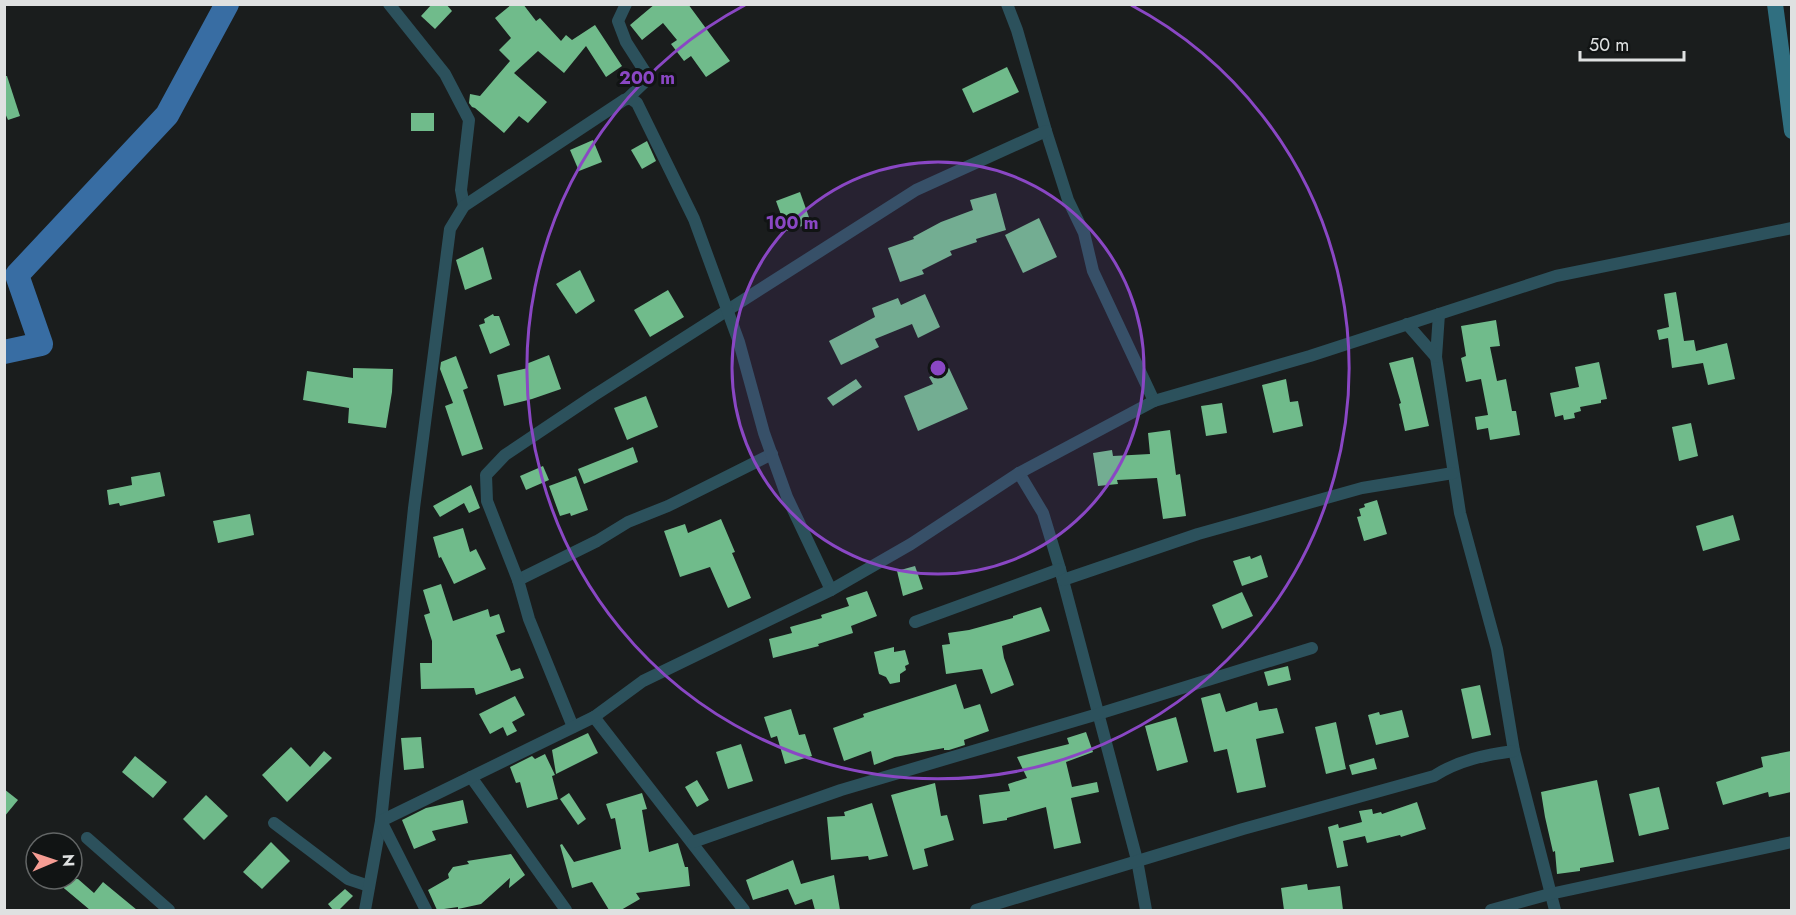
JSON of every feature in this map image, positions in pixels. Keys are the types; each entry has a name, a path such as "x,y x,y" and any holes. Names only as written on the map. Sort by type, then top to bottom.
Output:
{"street":[{"path":"389,4 445,74 469,120 461,190 464,206"},
{"path":"365,910 381,821 414,508 450,229 464,206 627,99 649,78 626,42 618,21 626,4"},
{"path":"1007,4 1017,30 1068,200 1084,233 1093,271 1154,401"},
{"path":"1775,4 1791,131"},
{"path":"627,99 634,99 637,103 694,219 739,342 787,497 831,590"},
{"path":"573,727 529,620 518,580 487,501 486,475 505,455 593,396 916,190 1046,131"},
{"path":"381,821 594,717 643,681 831,590 911,544 1019,472 1154,401 1310,356 1556,276 1791,228"},
{"path":"1439,314 1436,357 1460,513 1497,649 1514,751 1555,910"},
{"path":"1407,324 1436,357"},
{"path":"518,580 597,541 628,522 668,506 772,454"},
{"path":"1019,472 1043,513 1062,574 1137,860 1146,910"},
{"path":"915,622 1062,574 1351,491 1453,473"},
{"path":"693,842 841,790 1312,648"},
{"path":"594,717 744,910"},
{"path":"976,910 1137,860 1434,776 1475,757 1514,751"},
{"path":"471,777 566,910"},
{"path":"381,821 426,910"},
{"path":"274,823 348,879 369,886"},
{"path":"87,838 169,910"},
{"path":"1491,910 1550,894 1791,843"}],"building":[{"path":"432,4 446,4 452,11 435,29 421,16"},
{"path":"512,4 523,4 536,21 540,18 561,41 566,35 572,40 595,25 622,66 606,77 586,46 564,73 538,51 514,73 547,102 528,123 519,116 504,133 469,103 470,94 480,96 510,61 499,50 511,38 495,18"},
{"path":"655,4 688,4 730,61 706,77 691,56 684,61 671,44 677,40 663,23 642,40 630,25"},
{"path":"1007,67 1019,92 973,113 962,89"},
{"path":"4,76 7,76 20,116 8,120 4,111"},
{"path":"411,113 434,113 434,131 411,131"},
{"path":"593,140 602,162 579,171 570,150"},
{"path":"647,141 656,161 642,169 631,150"},
{"path":"800,192 811,223 787,231 776,201"},
{"path":"996,193 1006,230 976,239 977,242 950,251 952,255 922,270 924,274 900,282 888,248 914,239 913,237 941,222 973,210 970,200"},
{"path":"1039,218 1057,257 1023,273 1005,235"},
{"path":"483,247 492,279 465,290 456,260"},
{"path":"580,270 595,301 576,314 556,284"},
{"path":"668,290 684,317 650,337 634,310"},
{"path":"1676,292 1684,341 1694,340 1696,351 1727,343 1735,379 1708,385 1703,363 1672,368 1668,338 1659,340 1657,330 1669,327 1664,294"},
{"path":"925,294 940,327 918,338 912,324 875,339 879,347 841,365 829,341 875,317 872,308 898,298 901,305"},
{"path":"493,314 499,316 510,345 490,354 479,325 485,323 484,319"},
{"path":"1496,320 1500,346 1490,347 1497,381 1506,379 1512,411 1516,411 1520,435 1490,440 1488,428 1477,430 1475,417 1488,415 1481,379 1466,382 1461,358 1466,356 1461,326"},
{"path":"549,355 561,389 504,406 497,375 528,368 526,364"},
{"path":"456,356 468,388 463,390 483,449 462,456 445,406 453,403 440,369 441,362"},
{"path":"1413,357 1429,426 1405,431 1399,404 1401,403 1389,363"},
{"path":"1599,362 1607,399 1601,400 1601,403 1580,407 1581,411 1574,413 1575,418 1564,420 1563,415 1555,417 1550,393 1579,387 1575,367"},
{"path":"353,368 393,369 386,428 348,423 349,408 303,400 307,371 353,378"},
{"path":"949,368 968,409 918,431 904,396 933,384 929,377"},
{"path":"856,379 862,387 833,406 827,398"},
{"path":"1286,379 1290,402 1298,401 1303,426 1273,433 1262,385"},
{"path":"646,396 658,427 627,440 614,408"},
{"path":"1222,403 1227,433 1206,436 1201,406"},
{"path":"1691,423 1698,456 1679,461 1672,427"},
{"path":"1170,430 1176,475 1180,474 1186,516 1163,519 1157,478 1117,480 1118,484 1098,486 1093,453 1112,450 1113,456 1150,454 1148,433"},
{"path":"633,447 638,462 584,484 578,469"},
{"path":"543,466 549,480 526,490 520,476"},
{"path":"160,472 165,496 120,506 119,503 109,505 107,490 132,485 131,477"},
{"path":"576,476 588,510 571,516 570,513 560,516 549,486"},
{"path":"471,485 480,508 469,513 464,503 440,517 433,506"},
{"path":"1377,500 1387,534 1364,541 1357,517 1361,516 1359,509 1365,507 1364,504"},
{"path":"250,514 254,535 218,543 213,521"},
{"path":"1733,515 1740,540 1703,551 1696,526"},
{"path":"721,519 751,598 728,608 710,567 680,577 664,531 685,524 688,533"},
{"path":"463,528 470,552 476,549 486,569 454,584 441,557 439,558 433,537"},
{"path":"1261,555 1268,577 1242,586 1233,561 1250,556 1251,559"},
{"path":"915,566 923,589 903,596 897,571"},
{"path":"441,584 453,621 488,609 490,617 499,614 505,632 496,635 511,671 520,668 524,678 476,695 474,688 421,689 420,663 432,663 432,641 424,615 430,613 423,590"},
{"path":"867,591 877,616 851,626 853,633 818,644 819,646 773,658 769,639 792,633 790,627 822,618 821,615 849,606 846,598"},
{"path":"1242,592 1253,616 1222,629 1212,605"},
{"path":"1041,607 1050,631 1002,646 1014,685 991,694 982,669 946,674 942,645 950,644 948,633 1013,618 1013,616"},
{"path":"894,647 894,652 905,650 909,664 900,674 900,682 890,684 886,677 879,674 874,652"},
{"path":"1288,666 1291,680 1268,686 1264,672"},
{"path":"956,684 964,709 980,704 989,731 964,740 965,745 949,750 944,750 944,748 895,757 874,765 871,751 844,761 833,728 864,717 863,714"},
{"path":"1480,685 1491,735 1472,739 1461,689"},
{"path":"1220,693 1226,712 1257,702 1259,711 1277,708 1284,733 1256,739 1266,787 1237,793 1227,749 1214,752 1201,698"},
{"path":"515,696 525,715 512,722 517,731 507,736 503,727 490,734 479,714"},
{"path":"791,709 799,735 805,734 812,756 785,764 777,736 771,738 764,717"},
{"path":"1402,710 1409,737 1376,745 1368,715"},
{"path":"1176,717 1188,762 1157,771 1145,726"},
{"path":"1336,722 1346,769 1326,774 1315,727"},
{"path":"1086,732 1093,752 1066,762 1072,787 1097,782 1099,792 1071,798 1081,843 1054,849 1046,807 1007,818 1007,820 983,824 979,795 1010,791 1008,784 1027,778 1017,757 1069,744 1067,738"},
{"path":"588,733 598,753 556,774 552,750"},
{"path":"421,737 424,768 404,770 401,738"},
{"path":"741,744 753,781 728,789 716,752"},
{"path":"291,747 310,767 324,751 332,758 287,802 262,775"},
{"path":"1791,751 1791,792 1769,797 1768,792 1723,805 1716,782 1763,767 1761,757"},
{"path":"545,754 555,775 552,776 558,799 527,808 520,782 516,783 510,767 532,756 535,759"},
{"path":"135,756 167,782 153,798 122,772"},
{"path":"1374,758 1377,769 1352,775 1349,765"},
{"path":"697,780 709,800 697,807 685,787"},
{"path":"1597,780 1614,862 1580,868 1580,871 1557,874 1555,851 1553,852 1541,792"},
{"path":"935,783 941,816 947,815 954,840 924,849 928,866 913,870 891,795"},
{"path":"1659,787 1669,829 1639,836 1629,794"},
{"path":"4,789 18,800 4,817"},
{"path":"569,793 586,819 578,825 560,799"},
{"path":"642,793 647,809 642,810 649,852 678,843 685,867 688,867 690,886 636,893 640,899 621,910 609,910 592,882 572,888 560,845 562,844 574,862 621,849 615,818 611,819 606,804"},
{"path":"206,795 228,816 204,840 183,819"},
{"path":"463,800 468,823 432,831 436,840 414,849 402,820 426,808"},
{"path":"1417,802 1426,829 1401,837 1400,835 1367,843 1365,836 1343,841 1348,866 1337,868 1328,827 1338,824 1339,828 1362,822 1359,811 1372,809 1373,814 1381,812 1382,814"},
{"path":"872,803 888,856 869,860 868,856 831,860 827,817 845,816 844,812"},
{"path":"271,842 290,861 262,889 243,872"},
{"path":"511,854 525,875 509,888 510,878 481,904 458,909 458,907 437,910 428,890 449,878 448,874 453,867 469,864 467,861"},
{"path":"793,860 801,884 834,875 840,910 815,910 812,899 795,905 788,889 753,900 746,880"},
{"path":"103,882 137,910 90,910 67,891 84,891 84,884 94,893"},
{"path":"1307,884 1308,890 1340,886 1343,910 1284,910 1281,888"},
{"path":"345,889 353,896 339,910 333,910 328,904"}],"waterway":[{"path":"4,352 41,344 17,275 167,115 227,4"},
{"path":"4,275 17,275"}]}
